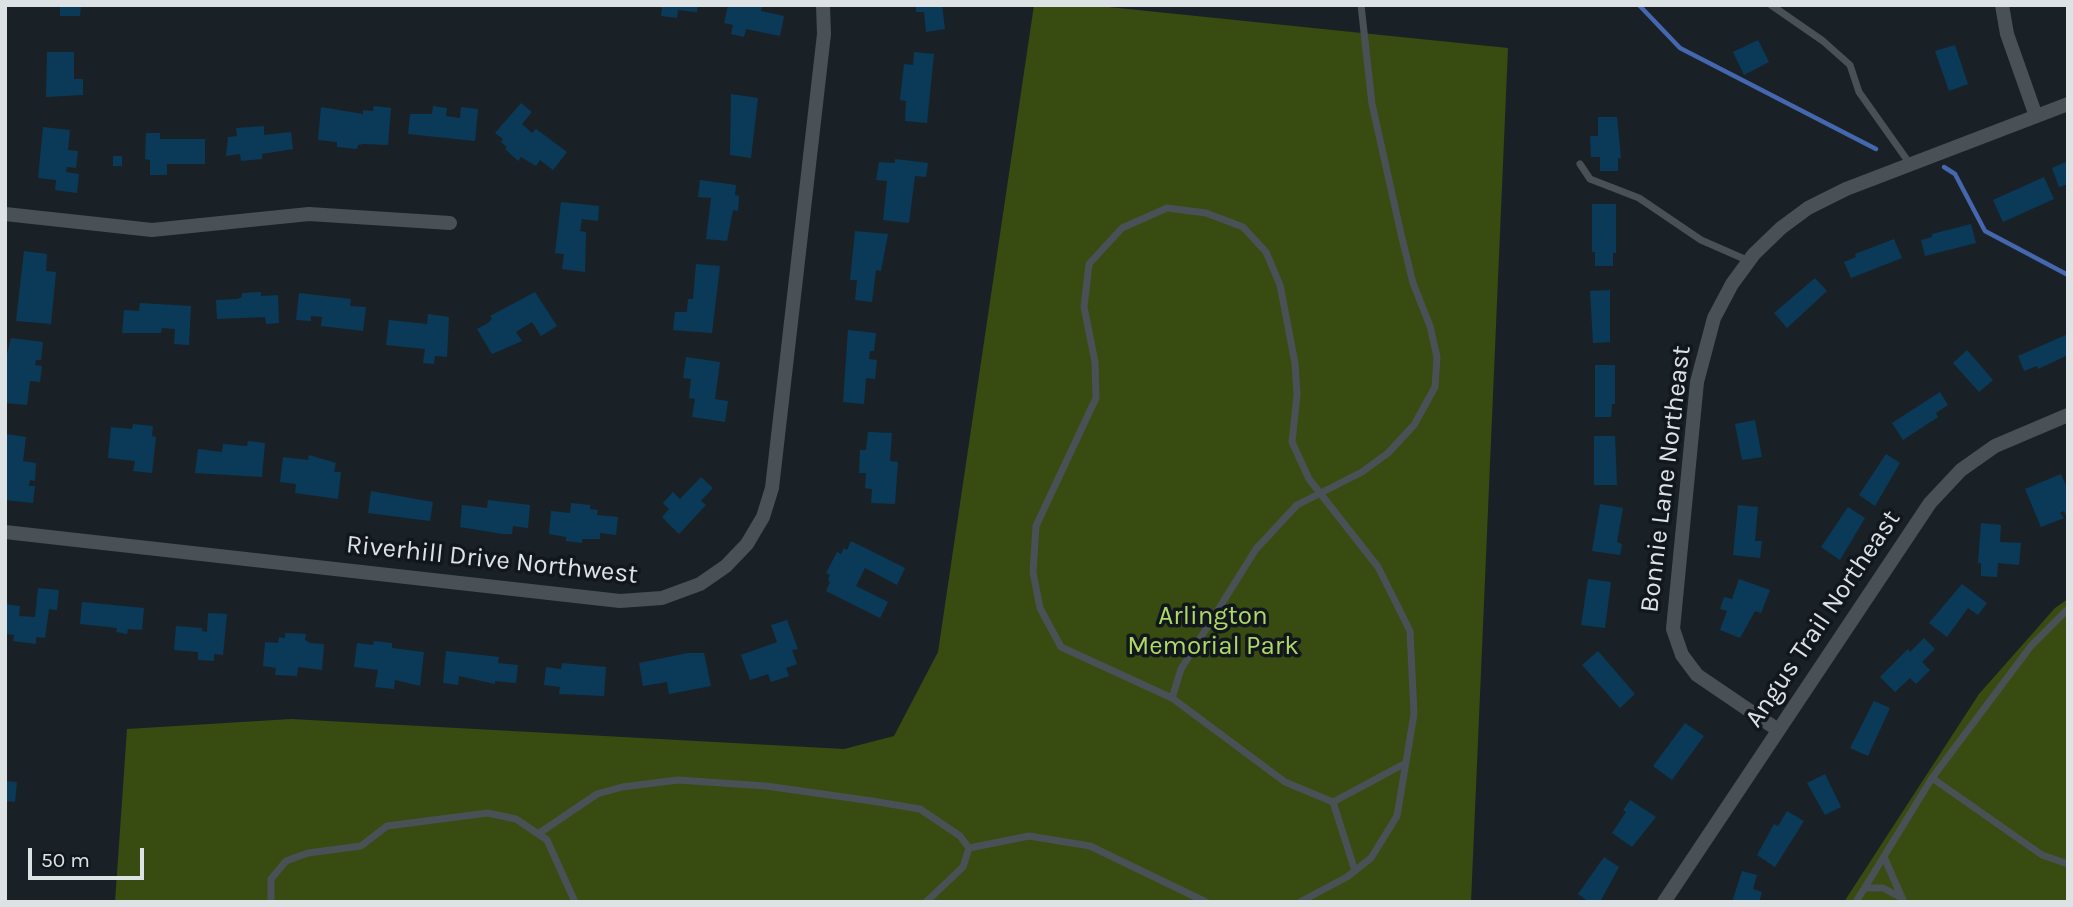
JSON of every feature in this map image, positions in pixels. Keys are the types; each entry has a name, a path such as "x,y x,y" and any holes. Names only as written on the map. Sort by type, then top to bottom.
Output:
{"street":[{"name":"Riverhill Drive Northwest","path":"5,532 620,601 662,598 700,584 726,566 747,544 763,517 772,488 824,34 823,5"},
{"path":"2002,5 2007,34 2036,116"},
{"name":"Bonnie Lane Northeast","path":"1778,730 1697,675 1682,655 1673,629 1697,382 1714,318 1732,284 1749,261 1781,228 1808,208 1846,190 2068,104"},
{"path":"5,214 152,230 309,214 450,223"},
{"name":"Angus Trail Northeast","path":"1664,902 1930,503 1961,470 1995,446 2068,415"}],"lane":[{"path":"1172,698 1181,669 1256,549 1297,505 1362,472 1388,453 1430,401 1437,369 1430,326 1413,283 1387,180 1372,104 1361,5"},
{"path":"1771,5 1823,41 1850,65 1859,92 1910,165"},
{"path":"1580,164 1590,179 1639,198 1701,240 1749,261"},
{"path":"1300,902 1371,858 1397,816 1414,714 1410,631 1378,566 1309,480 1292,442 1297,395 1295,363 1280,285 1266,252 1243,227 1206,213 1167,208 1122,228 1089,264 1084,307 1096,362 1096,398 1036,526 1032,572 1040,608 1061,647 1172,698 1285,782 1333,802"},
{"path":"1856,902 1932,778 2031,646 2068,608"},
{"path":"1333,802 1404,764"},
{"path":"1932,778 2042,855 2068,864"},
{"path":"538,834 597,794 622,787 678,780 766,786 920,809 960,836 969,848"},
{"path":"1333,802 1354,871"},
{"path":"271,902 271,879 286,861 308,853 361,846 387,826 488,813 516,819 547,840 575,902"},
{"path":"969,848 1029,835 1090,846 1206,902"},
{"path":"926,902 963,867 969,848"},
{"path":"1884,857 1904,901"},
{"path":"1865,888 1894,891 1904,901"}],"green space":[{"name":"Arlington Memorial Park","path":"1034,5 1089,5 1508,48 1471,902 115,902 127,729 291,719 844,749 894,736 938,652"},
{"path":"2068,599 2068,902 1844,902 1979,694 2055,608"}],"building":[{"path":"60,5 81,5 80,16 60,16"},
{"path":"657,5 698,5 697,12 678,10 677,18 661,16 662,8"},
{"path":"728,5 757,5 762,7 761,11 784,16 780,36 746,29 744,37 731,34 733,25 724,23"},
{"path":"916,5 942,5 945,29 926,32 924,12 916,12"},
{"path":"1758,40 1769,62 1744,75 1733,52"},
{"path":"1955,45 1968,84 1949,91 1935,51"},
{"path":"47,52 74,52 74,79 83,79 83,95 46,97"},
{"path":"914,52 934,54 927,123 905,121 906,101 900,100 904,64 913,65"},
{"path":"731,94 758,98 751,158 730,155"},
{"path":"521,103 532,112 522,124 532,133 536,129 567,152 553,170 540,160 536,166 521,157 518,161 505,149 507,147 501,142 503,139 495,133"},
{"path":"374,106 391,108 388,145 364,144 358,145 357,149 337,147 337,142 318,140 321,107 363,114 363,110 373,111"},
{"path":"433,106 447,108 446,116 460,118 461,107 478,109 475,141 408,134 410,114 432,114"},
{"path":"1598,117 1617,117 1621,158 1618,158 1618,171 1600,171 1600,157 1591,157 1590,136 1598,136"},
{"path":"264,126 264,135 291,132 293,149 262,154 262,159 241,161 240,154 226,156 228,137 237,136 236,128"},
{"path":"43,127 70,130 68,150 78,151 76,168 67,167 66,172 79,174 77,193 55,190 56,180 38,178"},
{"path":"146,133 160,133 160,139 205,139 205,164 167,164 167,175 150,175 150,160 145,159"},
{"path":"113,156 122,156 122,166 113,166"},
{"path":"895,159 928,163 926,177 915,176 909,223 883,220 887,181 876,180 879,162 895,163"},
{"path":"2068,161 2068,184 2059,187 2052,168"},
{"path":"2044,177 2054,199 2003,222 1993,200"},
{"path":"700,180 736,185 735,195 739,196 738,211 733,210 727,241 706,239 711,198 698,197"},
{"path":"561,202 599,206 598,221 582,219 580,231 586,232 585,272 562,269 564,254 555,253"},
{"path":"1592,204 1616,204 1616,253 1613,253 1613,266 1595,266 1595,252 1592,252"},
{"path":"1971,224 1976,243 1925,256 1921,240 1932,237 1932,234"},
{"path":"855,231 888,234 881,271 876,270 872,302 855,300 857,280 850,280"},
{"path":"1894,239 1902,258 1851,278 1844,262 1856,257 1855,254"},
{"path":"24,251 47,254 46,271 56,272 51,324 16,321"},
{"path":"696,264 720,266 712,333 673,330 675,312 687,312 688,299 693,299"},
{"path":"1815,278 1827,291 1787,328 1774,313"},
{"path":"1610,290 1610,342 1593,343 1590,291"},
{"path":"261,292 261,296 278,295 279,323 266,324 265,317 217,319 216,300 237,299 242,297 242,293"},
{"path":"535,292 557,326 541,336 532,322 516,332 522,341 492,354 477,329 492,319 490,316"},
{"path":"299,293 351,299 350,306 366,307 363,331 321,326 322,317 311,316 311,321 296,320"},
{"path":"140,303 191,306 189,345 174,344 175,329 162,328 161,333 122,333 124,310 139,311"},
{"path":"428,314 449,317 447,357 435,356 434,364 423,363 425,349 386,345 389,320 427,324"},
{"path":"848,330 876,333 874,351 870,351 869,359 877,360 875,379 866,378 864,404 843,402"},
{"path":"2068,334 2068,355 2038,369 2037,366 2024,371 2018,356"},
{"path":"11,338 43,342 41,360 36,360 35,365 42,366 40,382 30,381 27,405 5,403 5,362"},
{"path":"1967,350 1993,380 1979,392 1953,363"},
{"path":"686,357 720,362 715,399 728,401 725,422 692,417 695,399 689,398 691,379 683,378"},
{"path":"1595,365 1615,365 1615,404 1612,404 1611,417 1595,417"},
{"path":"1940,392 1948,405 1936,413 1938,417 1903,440 1892,423"},
{"path":"1755,420 1762,457 1742,460 1735,424"},
{"path":"133,424 153,426 152,436 156,437 152,473 133,471 135,461 108,458 111,427 132,429"},
{"path":"868,432 892,433 890,461 898,462 895,504 871,503 872,489 865,488 866,473 859,473 860,450 866,450"},
{"path":"5,434 26,437 23,461 36,463 35,481 30,480 29,486 35,486 33,503 5,500"},
{"path":"1594,436 1615,436 1617,485 1594,485"},
{"path":"248,441 265,443 262,477 195,473 198,449 222,452 223,444 247,446"},
{"path":"1886,454 1900,463 1875,506 1859,495"},
{"path":"309,455 336,463 334,472 341,472 338,499 295,493 296,484 280,482 283,457 308,460"},
{"path":"2061,474 2068,490 2068,520 2064,511 2060,513 2064,518 2041,527 2025,489"},
{"path":"701,477 713,488 701,501 706,505 679,534 662,517 669,509 663,503 673,492 680,499"},
{"path":"371,491 433,502 430,521 368,513"},
{"path":"488,500 530,505 528,528 513,526 512,534 502,534 460,527 462,505 487,508"},
{"path":"571,503 590,505 590,509 598,510 597,515 618,517 616,535 600,533 600,539 582,539 582,543 566,541 566,537 549,534 551,511 570,513"},
{"path":"1600,504 1623,508 1617,542 1622,544 1620,555 1592,551"},
{"path":"1738,505 1758,507 1755,541 1762,541 1760,558 1733,555"},
{"path":"1848,507 1865,518 1840,560 1821,547"},
{"path":"1981,523 2001,525 2000,542 2021,543 2019,565 1998,563 1997,577 1981,576 1981,563 1978,563"},
{"path":"851,541 905,568 897,585 865,568 856,586 888,602 880,618 826,591 830,575 826,573 837,552 841,554 844,548 847,550"},
{"path":"1588,579 1611,582 1605,628 1581,625"},
{"path":"1739,579 1770,590 1761,613 1755,611 1740,638 1720,630 1727,611 1720,609 1724,597 1732,599"},
{"path":"1962,584 1987,603 1978,615 1968,608 1947,637 1929,623"},
{"path":"38,588 59,590 57,610 49,609 45,638 36,637 36,644 13,641 14,635 5,634 5,604 20,606 19,616 35,617"},
{"path":"82,602 144,608 142,630 128,629 127,634 116,632 117,628 80,624"},
{"path":"208,613 227,614 223,655 214,654 214,661 198,660 198,652 174,650 176,626 202,628 202,631 207,632"},
{"path":"787,620 798,649 792,650 797,664 786,668 789,676 771,682 768,674 750,680 741,655 777,642 771,625"},
{"path":"285,633 306,634 305,640 310,643 324,644 322,670 298,667 297,676 275,675 276,668 263,666 265,642 278,643 279,637 285,638"},
{"path":"1924,638 1935,649 1922,662 1930,670 1916,684 1910,678 1895,692 1880,677 1908,649 1910,652"},
{"path":"374,641 392,643 392,648 424,652 420,686 395,680 394,689 375,687 378,670 354,667 357,643 373,645"},
{"path":"446,651 499,657 498,663 518,665 516,683 495,681 495,684 459,676 458,685 443,683"},
{"path":"1598,651 1635,694 1620,708 1582,665"},
{"path":"688,653 704,653 711,686 669,694 667,682 643,686 639,663"},
{"path":"562,663 606,667 604,696 559,694 560,687 544,685 546,667 561,669"},
{"path":"1874,701 1890,708 1868,756 1850,748"},
{"path":"1685,723 1704,736 1672,780 1653,766"},
{"path":"1825,774 1841,807 1825,815 1807,783"},
{"path":"5,781 17,782 15,802 5,801"},
{"path":"1630,800 1656,817 1632,847 1612,833 1626,812 1623,810"},
{"path":"1787,811 1804,821 1775,867 1757,855 1774,824 1778,826"},
{"path":"1604,857 1619,867 1600,902 1589,902 1578,894"},
{"path":"1742,871 1757,875 1753,889 1762,892 1759,902 1732,902"}],"waterway":[{"path":"1639,5 1680,48 1876,149"},
{"path":"1944,167 1955,174 1985,231 2068,275"}]}
